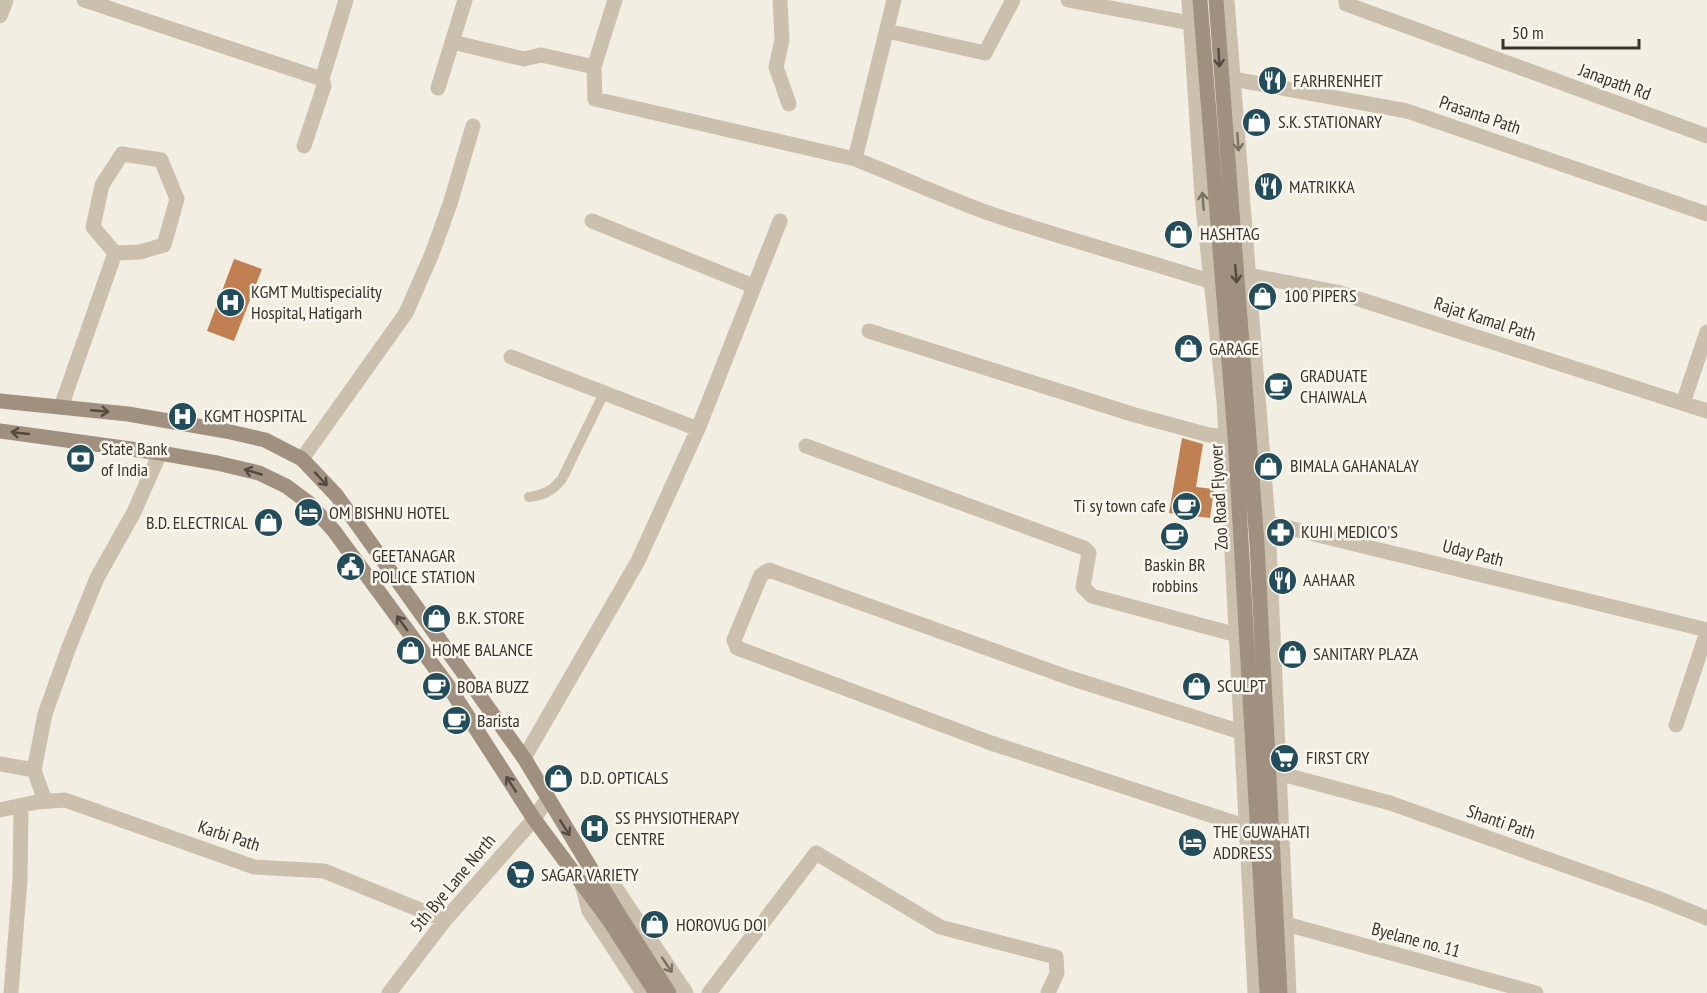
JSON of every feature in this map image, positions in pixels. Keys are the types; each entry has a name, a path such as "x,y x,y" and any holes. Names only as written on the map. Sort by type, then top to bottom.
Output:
{"main road":[{"name":"Zoo Road Flyover","path":"1200,0 1235,436 1267,993"},
{"name":"Zoo Road Flyover","path":"1215,0 1257,544 1280,993"},
{"path":"0,400 128,414 226,431 265,440 302,459 337,496 524,758 587,877 669,993"},
{"path":"0,430 160,453 259,473 286,486 309,503 334,531 449,687 534,819 587,877"},
{"path":"614,917 656,993"}],"street":[{"path":"0,16 6,0"},
{"path":"84,0 322,79"},
{"path":"304,146 324,86 322,79 346,0"},
{"path":"438,88 465,0"},
{"path":"615,0 594,67 595,99 855,159 982,211 1118,255 1154,263 1212,282"},
{"path":"780,0 782,40 776,67 789,104"},
{"path":"855,159 894,0"},
{"path":"887,31 985,53 1013,0"},
{"path":"1068,0 1191,23"},
{"path":"1189,0 1203,197 1226,437 1255,993"},
{"path":"1227,0 1268,523 1289,993"},
{"name":"Janapath Rd","path":"1346,0 1346,4 1707,136"},
{"path":"452,42 524,59 541,55 594,67"},
{"name":"Prasanta Path","path":"1233,79 1407,111 1707,214"},
{"path":"302,459 406,313 431,256 450,204 473,126"},
{"path":"122,154 161,160 177,199 164,245 141,252 115,253 93,227 102,185 122,154"},
{"path":"524,758 638,561 698,429 780,220"},
{"path":"592,221 753,286"},
{"path":"61,408 115,253"},
{"name":"Rajat Kamal Path","path":"1248,275 1337,292 1707,411"},
{"path":"869,331 1135,415 1209,435 1226,437"},
{"path":"1683,403 1707,332"},
{"path":"511,357 698,429"},
{"path":"806,446 1084,548 1089,553 1083,587 1092,596 1237,635"},
{"path":"45,801 34,770 45,714 97,578 134,512 160,453"},
{"name":"Uday Path","path":"1231,513 1707,631"},
{"path":"1241,732 1070,678 769,570 761,575 734,640 737,648 991,743 1246,827"},
{"path":"1676,725 1707,631"},
{"path":"0,764 34,770"},
{"name":"Shanti Path","path":"1278,773 1390,804 1657,898 1707,918"},
{"name":"5th Bye Lane North","path":"389,993 445,920 534,819 547,799"},
{"name":"Karbi Path","path":"0,810 45,801 65,800 254,867 324,871 445,920"},
{"path":"11,993 20,880 21,806"},
{"path":"709,993 816,853 940,927 1056,957 1057,973 1048,993"},
{"path":"643,993 589,911 587,877 617,890 686,993"},
{"name":"Byelane no. 11","path":"1286,924 1536,993"}],"lane":[{"path":"529,497 541,496 553,490 562,479 604,393"}],"building":[{"path":"234,259 262,269 234,341 207,331"},
{"path":"1182,438 1203,444 1196,487 1214,489 1210,518 1169,513"}],"place":[{"name":"FARHRENHEIT","path":"1272,81"},
{"name":"S.K. STATIONARY","path":"1257,122"},
{"name":"MATRIKKA","path":"1268,187"},
{"name":"HASHTAG","path":"1179,234"},
{"name":"100 PIPERS","path":"1263,296"},
{"name":"KGMT Multispeciality Hospital, Hatigarh","path":"230,302"},
{"name":"GARAGE","path":"1188,349"},
{"name":"GRADUATE CHAIWALA","path":"1279,386"},
{"name":"KGMT HOSPITAL","path":"183,416"},
{"name":"State Bank of India","path":"80,459"},
{"name":"BIMALA GAHANALAY","path":"1269,466"},
{"name":"Ti sy town cafe","path":"1187,506"},
{"name":"OM BISHNU HOTEL","path":"308,513"},
{"name":"B.D. ELECTRICAL","path":"269,523"},
{"name":"KUHI MEDICO'S","path":"1280,532"},
{"name":"Baskin BR robbins","path":"1175,536"},
{"name":"GEETANAGAR POLICE STATION","path":"351,566"},
{"name":"AAHAAR","path":"1282,580"},
{"name":"B.K. STORE","path":"436,618"},
{"name":"HOME BALANCE","path":"411,650"},
{"name":"SANITARY PLAZA","path":"1292,654"},
{"name":"SCULPT","path":"1196,686"},
{"name":"BOBA BUZZ","path":"436,687"},
{"name":"Barista","path":"456,721"},
{"name":"FIRST CRY","path":"1285,758"},
{"name":"D.D. OPTICALS","path":"559,778"},
{"name":"SS PHYSIOTHERAPY CENTRE","path":"594,828"},
{"name":"THE GUWAHATI ADDRESS","path":"1192,842"},
{"name":"SAGAR VARIETY","path":"520,875"},
{"name":"HOROVUG DOI","path":"655,925"}]}
